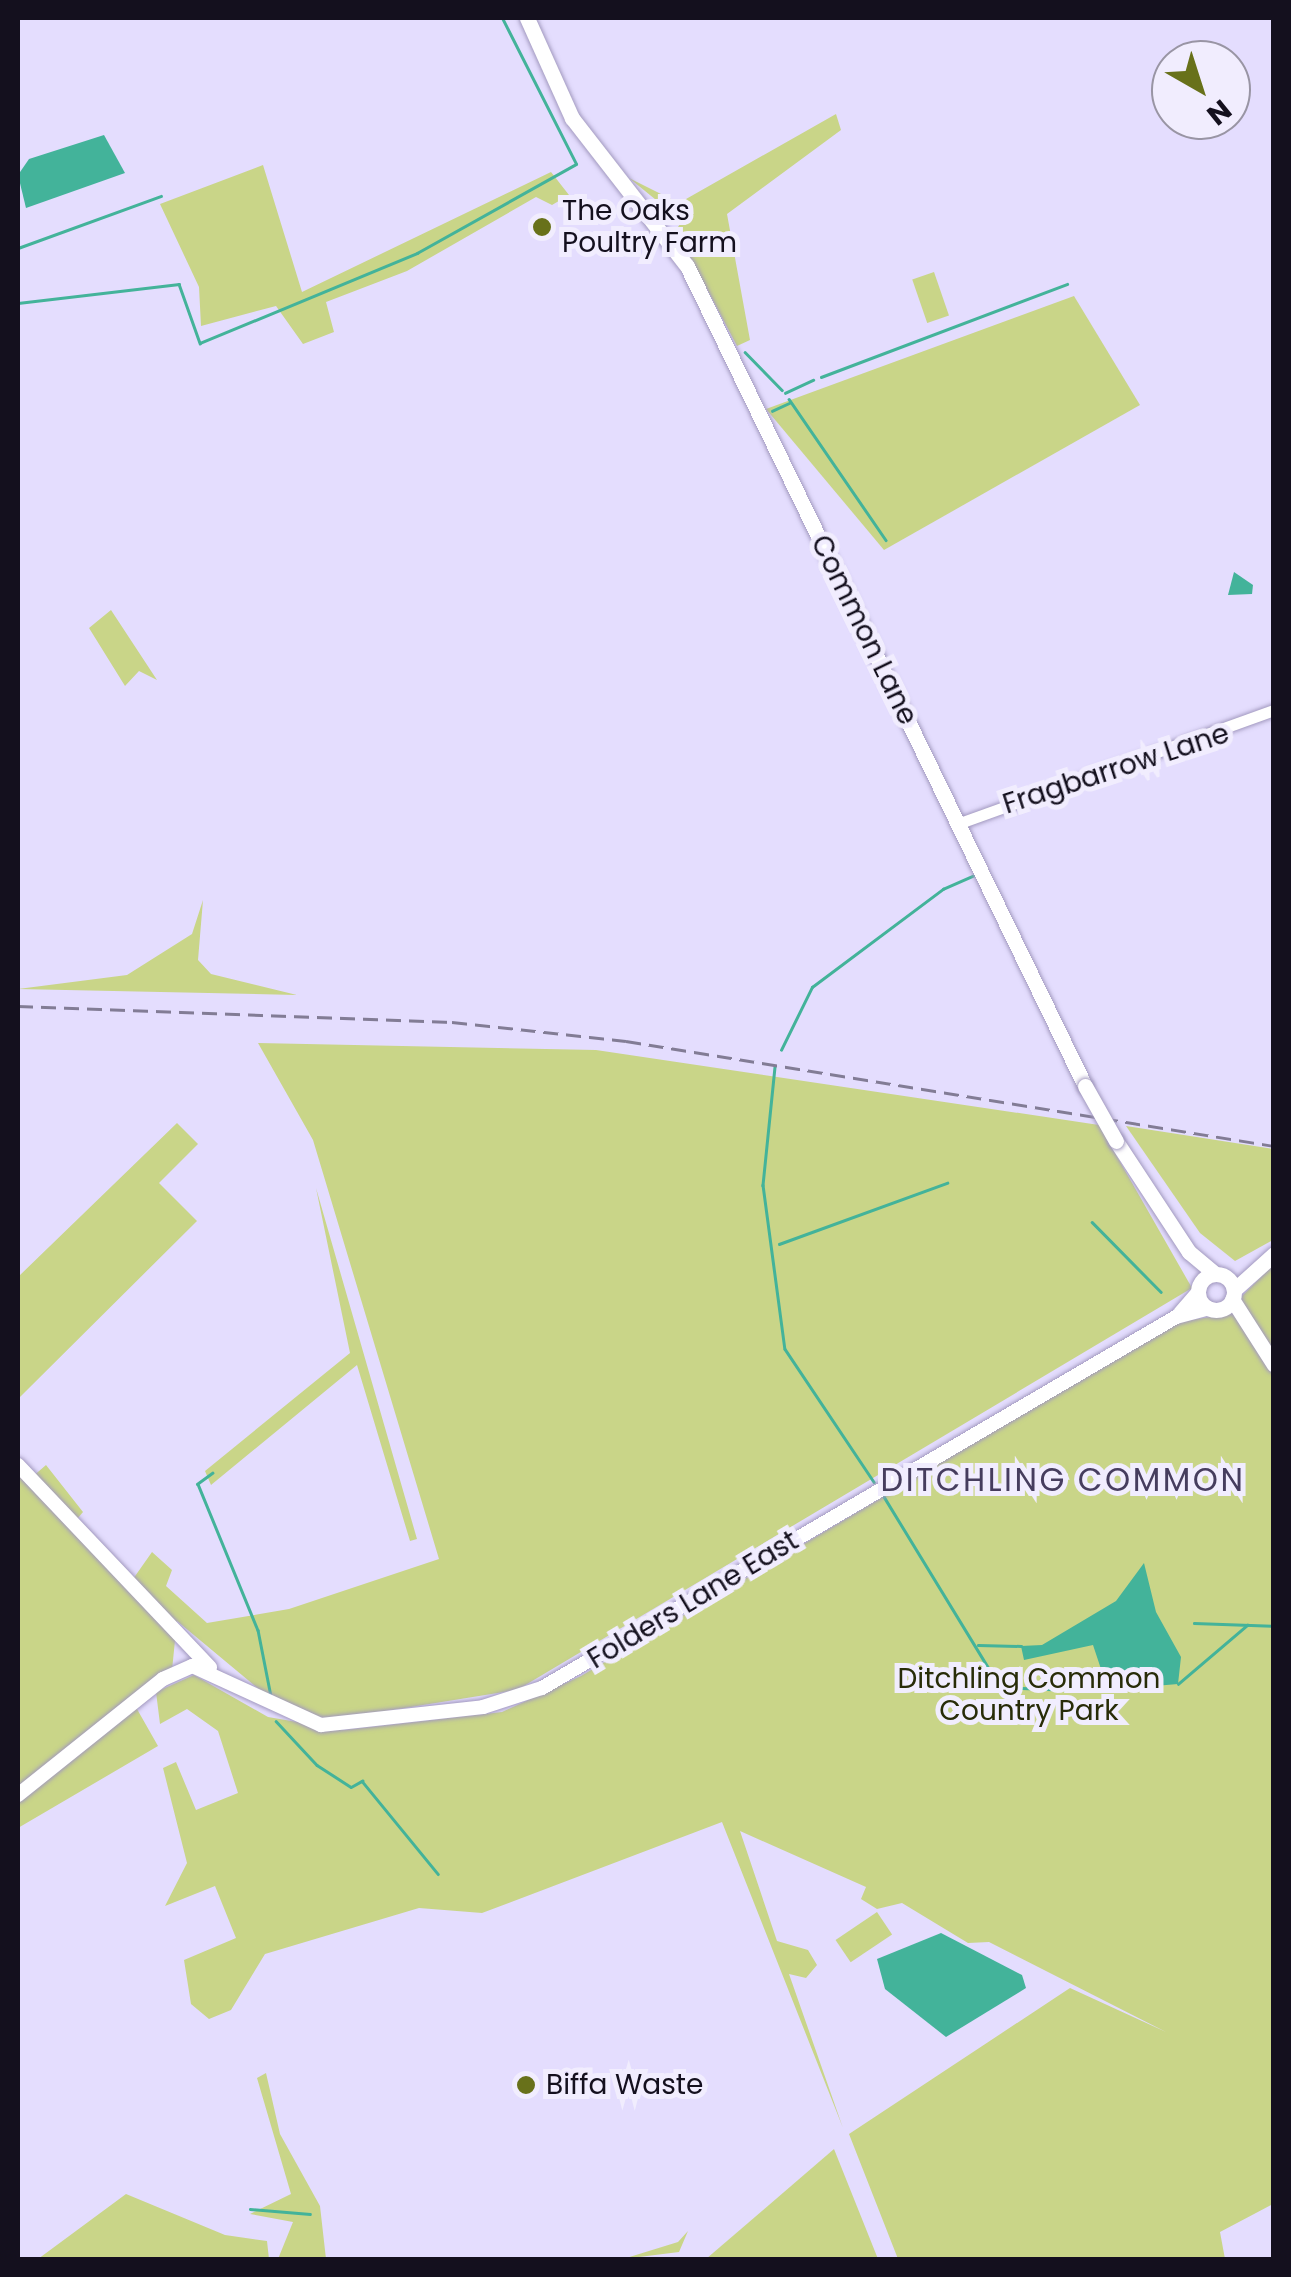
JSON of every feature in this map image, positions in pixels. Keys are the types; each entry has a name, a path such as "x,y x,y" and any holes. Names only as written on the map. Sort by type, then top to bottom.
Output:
{"main road":[{"name":"Common Lane","path":"527,18 572,118 686,266 1085,1086 1188,1252 1199,1289 1212,1309"},
{"name":"Common Lane","path":"1188,1252 1218,1274 1274,1366"},
{"path":"1199,1289 1218,1274 1268,1258"},
{"path":"1248,1329 1212,1309 1233,1294 1268,1258"}],"street":[{"name":"Fragbarrow Lane","path":"956,824 1274,710"},
{"name":"Folders Lane East","path":"1176,1317 1199,1289"},
{"name":"Folders Lane East","path":"210,1667 320,1725 518,1698 1176,1317 1212,1309"},
{"path":"18,1465 210,1667"},
{"path":"177,1670 186,1640"},
{"path":"18,1795 177,1670 210,1667"}],"green space":[{"path":"836,114 841,130 727,214 750,340 737,346 676,230 682,221 629,178 679,203"},
{"path":"263,165 302,292 551,172 569,195 552,205 536,197 407,271 326,302 334,332 303,344 276,306 201,326 199,287 160,204"},
{"path":"934,272 949,315 927,323 912,279"},
{"path":"1074,296 1140,405 884,550 766,409"},
{"path":"111,610 157,680 139,671 125,686 89,628"},
{"path":"203,900 198,960 211,974 297,995 18,989 127,975 192,934"},
{"path":"258,1043 596,1050 1099,1125 1192,1288 517,1690 324,1721 266,1695 177,1621 172,1670 133,1702 158,1746 18,1828 18,1467 31,1478 46,1465 83,1512 72,1525 126,1589 152,1552 172,1570 166,1586 207,1623 289,1609 439,1559 313,1140"},
{"path":"177,1123 198,1144 159,1183 197,1221 18,1399 18,1277"},
{"path":"1126,1126 1273,1149 1273,1240 1235,1261 1200,1233"},
{"path":"316,1188 417,1539 410,1541 357,1365 211,1485 205,1471 350,1353"},
{"name":"Ditchling Common Country Park","path":"1274,1264 1273,2204 1220,2232 1225,2259 898,2259 849,2134 1070,1988 1166,2032 989,1942 968,1943 902,1903 877,1909 861,1899 866,1887 740,1831 777,1941 808,1950 817,1965 806,1978 789,1974 843,2128 722,1822 482,1913 419,1908 265,1954 231,2010 209,2019 191,2004 184,1960 236,1938 215,1886 165,1906 187,1863 163,1768 176,1762 196,1810 238,1793 218,1731 187,1709 160,1724 156,1692 194,1675 268,1717 344,1730 502,1712 581,1676 1178,1322 1223,1315"},
{"path":"877,1912 892,1934 851,1962 836,1940"},
{"path":"266,2073 280,2134 320,2206 326,2259 278,2259 293,2222 250,2214 291,2194 257,2078"},
{"path":"834,2149 878,2259 706,2259"},
{"path":"126,2194 225,2235 267,2241 269,2259 38,2259"},
{"path":"688,2231 679,2252 623,2259 678,2242"}],"shaded area":[{"path":"104,135 125,173 26,208 18,175 29,159"},
{"path":"1234,572 1253,585 1252,594 1228,595"},
{"path":"1144,1563 1156,1612 1181,1657 1178,1684 1108,1690 1093,1645 1024,1660 1021,1646 1042,1645 1116,1601"},
{"path":"941,1933 1022,1975 1026,1988 946,2037 885,1989 877,1959"}],"waterway":[{"path":"18,303 179,284 200,343 417,253 576,164 502,18"},
{"path":"18,248 161,196"},
{"path":"821,377 1067,284"},
{"path":"745,352 782,390"},
{"path":"785,393 813,380"},
{"path":"789,399 886,540"},
{"path":"772,411 789,403"},
{"path":"781,1050 812,987 943,889 975,875"},
{"path":"775,1067 763,1185 785,1349 874,1482"},
{"path":"779,1244 947,1183"},
{"path":"1092,1222 1161,1292"},
{"path":"213,1473 198,1484 258,1630 271,1696"},
{"path":"883,1495 1000,1687 1072,1690 1109,1679"},
{"path":"1194,1623 1274,1626"},
{"path":"1178,1684 1247,1625"},
{"path":"978,1645 1021,1646"},
{"path":"276,1721 317,1765 351,1787 362,1781 438,1874"},
{"path":"250,2209 310,2214"}],"railway":[{"path":"18,1006 452,1022 626,1041 1274,1146"}],"place":[{"name":"The Oaks Poultry Farm","path":"542,227"},
{"name":"Biffa Waste","path":"526,2085"}],"district":[{"name":"DITCHLING COMMON","path":"1063,1480"}]}
